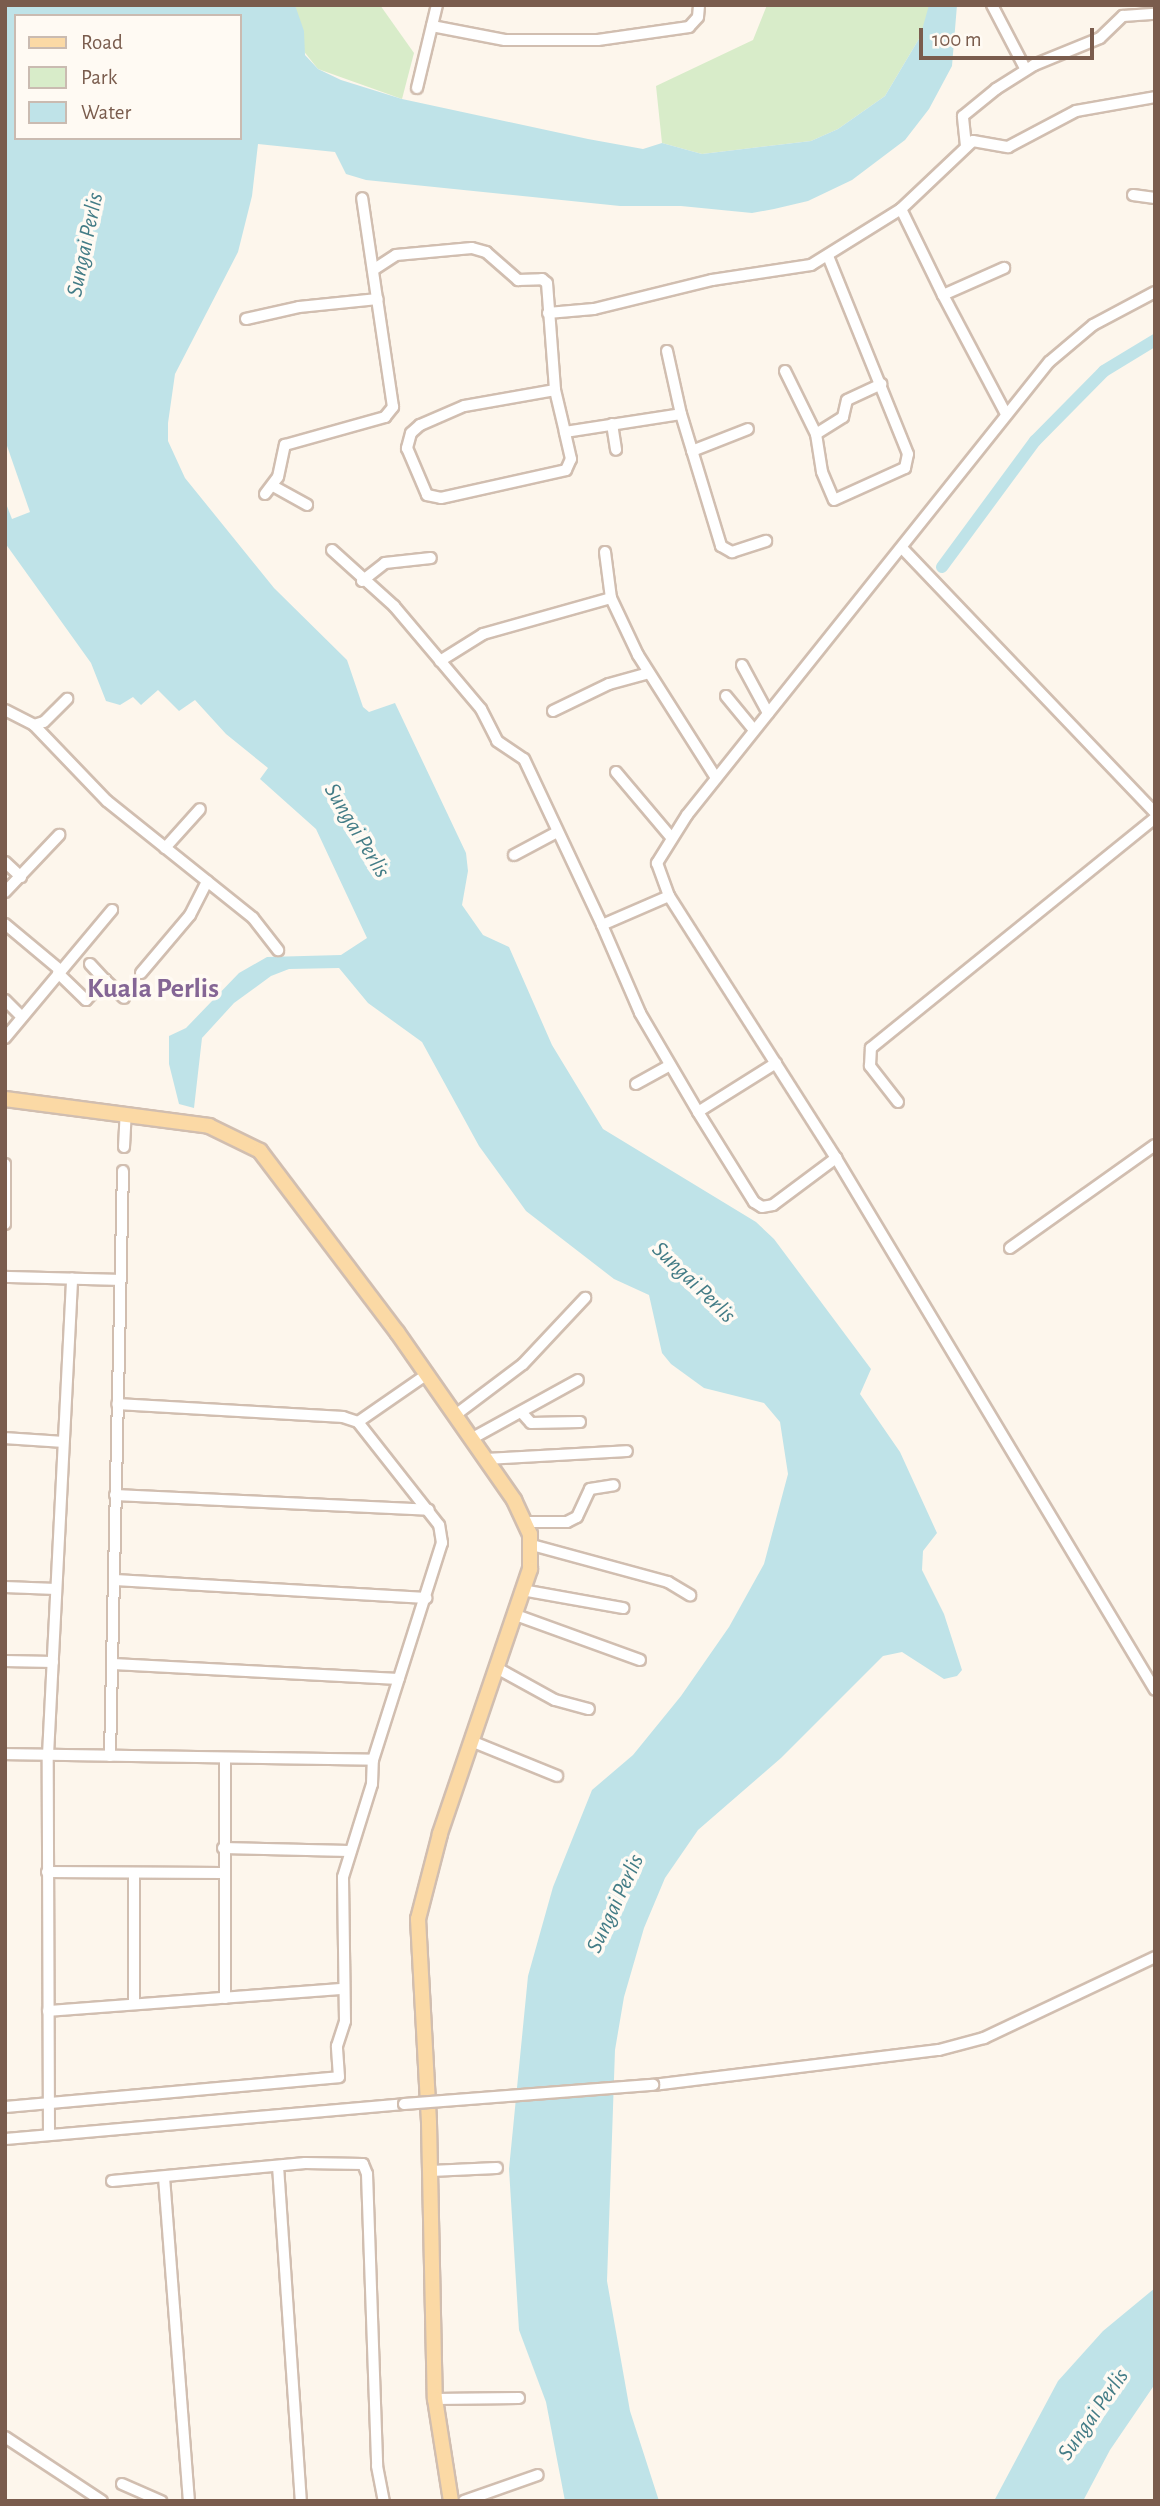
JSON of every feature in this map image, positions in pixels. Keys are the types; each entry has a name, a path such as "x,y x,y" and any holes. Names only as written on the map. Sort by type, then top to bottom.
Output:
{"main road":[{"path":"5,1099 209,1126 260,1151 486,1459 524,1522 532,1545 522,1590 471,1741 418,1919 430,2171 435,2399 451,2501"}],"street":[{"path":"417,88 437,5"},
{"path":"432,26 505,40 598,40 689,27 698,17 699,5"},
{"path":"992,5 1026,70"},
{"path":"966,146 965,114 1026,70 1100,38 1123,16 1155,14"},
{"path":"548,313 594,309 741,274 803,267 828,256 901,209 949,167 966,146 976,141 1008,147 1066,115 1155,97"},
{"path":"1133,195 1155,198"},
{"path":"307,505 269,490 286,443 385,418 393,407 362,198"},
{"path":"901,209 1006,414"},
{"path":"373,270 396,255 472,247 486,252 518,281 546,282 555,390 571,459 566,470 441,498 423,491 407,448 411,433 438,415 555,390"},
{"path":"785,371 816,434 822,472 834,500 905,468 908,454 882,384 828,256"},
{"path":"943,295 1004,268"},
{"path":"1155,292 1065,346 1006,414 903,549 716,778 671,837 657,863 669,895 836,1158 1155,1690"},
{"path":"246,319 378,299"},
{"path":"667,351 681,414 724,549 736,551 766,541"},
{"path":"816,434 843,417 847,400 882,384"},
{"path":"565,432 681,414"},
{"path":"612,424 616,450"},
{"path":"692,451 748,429"},
{"path":"898,1102 870,1066 871,1048 1155,816 903,549"},
{"path":"332,550 362,581 394,606 483,713 497,741 524,760 668,1066 754,1202 762,1207 773,1205 836,1158"},
{"path":"605,552 611,598 649,673 716,778"},
{"path":"362,581 385,563 431,558"},
{"path":"440,661 483,634 611,598"},
{"path":"742,665 768,713"},
{"path":"553,711 608,684 649,673"},
{"path":"726,696 754,730"},
{"path":"34,725 44,722 66,699"},
{"path":"5,710 34,725 107,801 253,918 278,950"},
{"path":"616,772 671,837"},
{"path":"165,848 200,809"},
{"path":"514,855 557,832"},
{"path":"5,892 59,835"},
{"path":"5,862 21,877"},
{"path":"141,973 193,911 194,900 207,881"},
{"path":"602,925 669,895"},
{"path":"5,1038 112,910"},
{"path":"5,924 89,1001 105,980"},
{"path":"90,964 124,998"},
{"path":"5,1000 22,1017"},
{"path":"698,1112 776,1063"},
{"path":"636,1084 668,1066"},
{"path":"124,1147 126,1114"},
{"path":"1010,1248 1155,1145"},
{"path":"5,1164 5,1224"},
{"path":"110,1756 118,1280 123,1171"},
{"path":"5,1277 118,1280"},
{"path":"49,2134 48,1755 72,1279"},
{"path":"454,1416 523,1364 585,1298"},
{"path":"358,1422 426,1375"},
{"path":"471,1438 522,1413 578,1380"},
{"path":"5,2107 338,2078 337,2046 345,2021 342,1989 342,1889 349,1851 370,1792 373,1760 442,1543 439,1525 429,1510 358,1422 343,1417 117,1404"},
{"path":"522,1413 531,1423 580,1422"},
{"path":"5,1438 63,1442"},
{"path":"486,1459 627,1451"},
{"path":"524,1522 567,1522 577,1517 590,1489 614,1485"},
{"path":"115,1495 429,1510"},
{"path":"532,1545 668,1582 690,1595"},
{"path":"115,1580 426,1598"},
{"path":"5,1587 57,1589"},
{"path":"522,1590 623,1608"},
{"path":"513,1614 640,1660"},
{"path":"5,1661 53,1662"},
{"path":"113,1664 399,1679"},
{"path":"495,1667 555,1700 589,1709"},
{"path":"471,1741 557,1776"},
{"path":"5,1754 373,1760"},
{"path":"225,1758 222,1873 225,1998"},
{"path":"223,1848 349,1851"},
{"path":"47,1872 222,1873"},
{"path":"134,2004 135,1872"},
{"path":"5,2139 653,2085 939,2050 984,2038 1155,1957"},
{"path":"48,2011 342,1989"},
{"path":"112,2181 278,2166 358,2162 367,2174 377,2453 383,2501"},
{"path":"278,2166 301,2501"},
{"path":"430,2171 497,2168"},
{"path":"164,2177 189,2501"},
{"path":"435,2399 519,2398"},
{"path":"5,2437 102,2501"},
{"path":"464,2501 538,2475"},
{"path":"121,2484 161,2501"}],"green space":[{"path":"295,5 380,5 414,53 402,99 318,69 302,49"},
{"path":"767,5 929,5 929,9 920,37 885,96 838,129 811,141 702,154 662,143 656,86 753,40"}],"water":[{"name":"Sungai Perlis","path":"5,5 295,5 304,31 305,55 318,69 341,80 402,99 588,139 643,149 662,143 702,154 811,141 838,129 885,96 920,37 929,5 957,5 952,66 929,109 905,140 852,180 808,201 774,209 752,213 681,206 620,206 366,180 346,174 335,152 258,144 252,196 238,252 175,374 168,423 168,441 185,478 274,588 347,660 363,707 369,712 395,703 466,853 468,871 462,905 483,935 509,947 552,1045 603,1129 756,1222 774,1239 871,1369 860,1394 900,1452 937,1533 923,1551 922,1570 944,1614 962,1670 957,1676 944,1679 902,1652 883,1656 781,1758 698,1830 665,1878 644,1928 624,1997 615,2050 607,2281 630,2411 659,2501 565,2501 546,2402 519,2330 509,2169 528,1976 553,1887 592,1790 633,1755 681,1696 729,1627 764,1564 788,1474 780,1422 764,1403 704,1388 671,1364 662,1353 649,1295 614,1279 526,1211 479,1146 422,1042 368,1003 339,968 289,969 271,976 234,1003 202,1038 194,1108 179,1104 169,1064 169,1036 186,1028 239,973 267,957 341,955 367,938 316,829 260,779 268,768 226,734 195,700 179,711 158,690 141,705 133,697 120,705 106,701 91,663 5,543"},
{"name":"Sungai Perlis","path":"1155,2288 1155,2384 1110,2450 1083,2501 994,2501 1058,2381 1103,2331"}],"pier":[{"path":"6,443 30,512 12,519 5,501"}],"waterway":[{"path":"942,567 1035,441 1104,371 1155,340"}],"district":[{"name":"Kuala Perlis","path":"153,989"}]}
